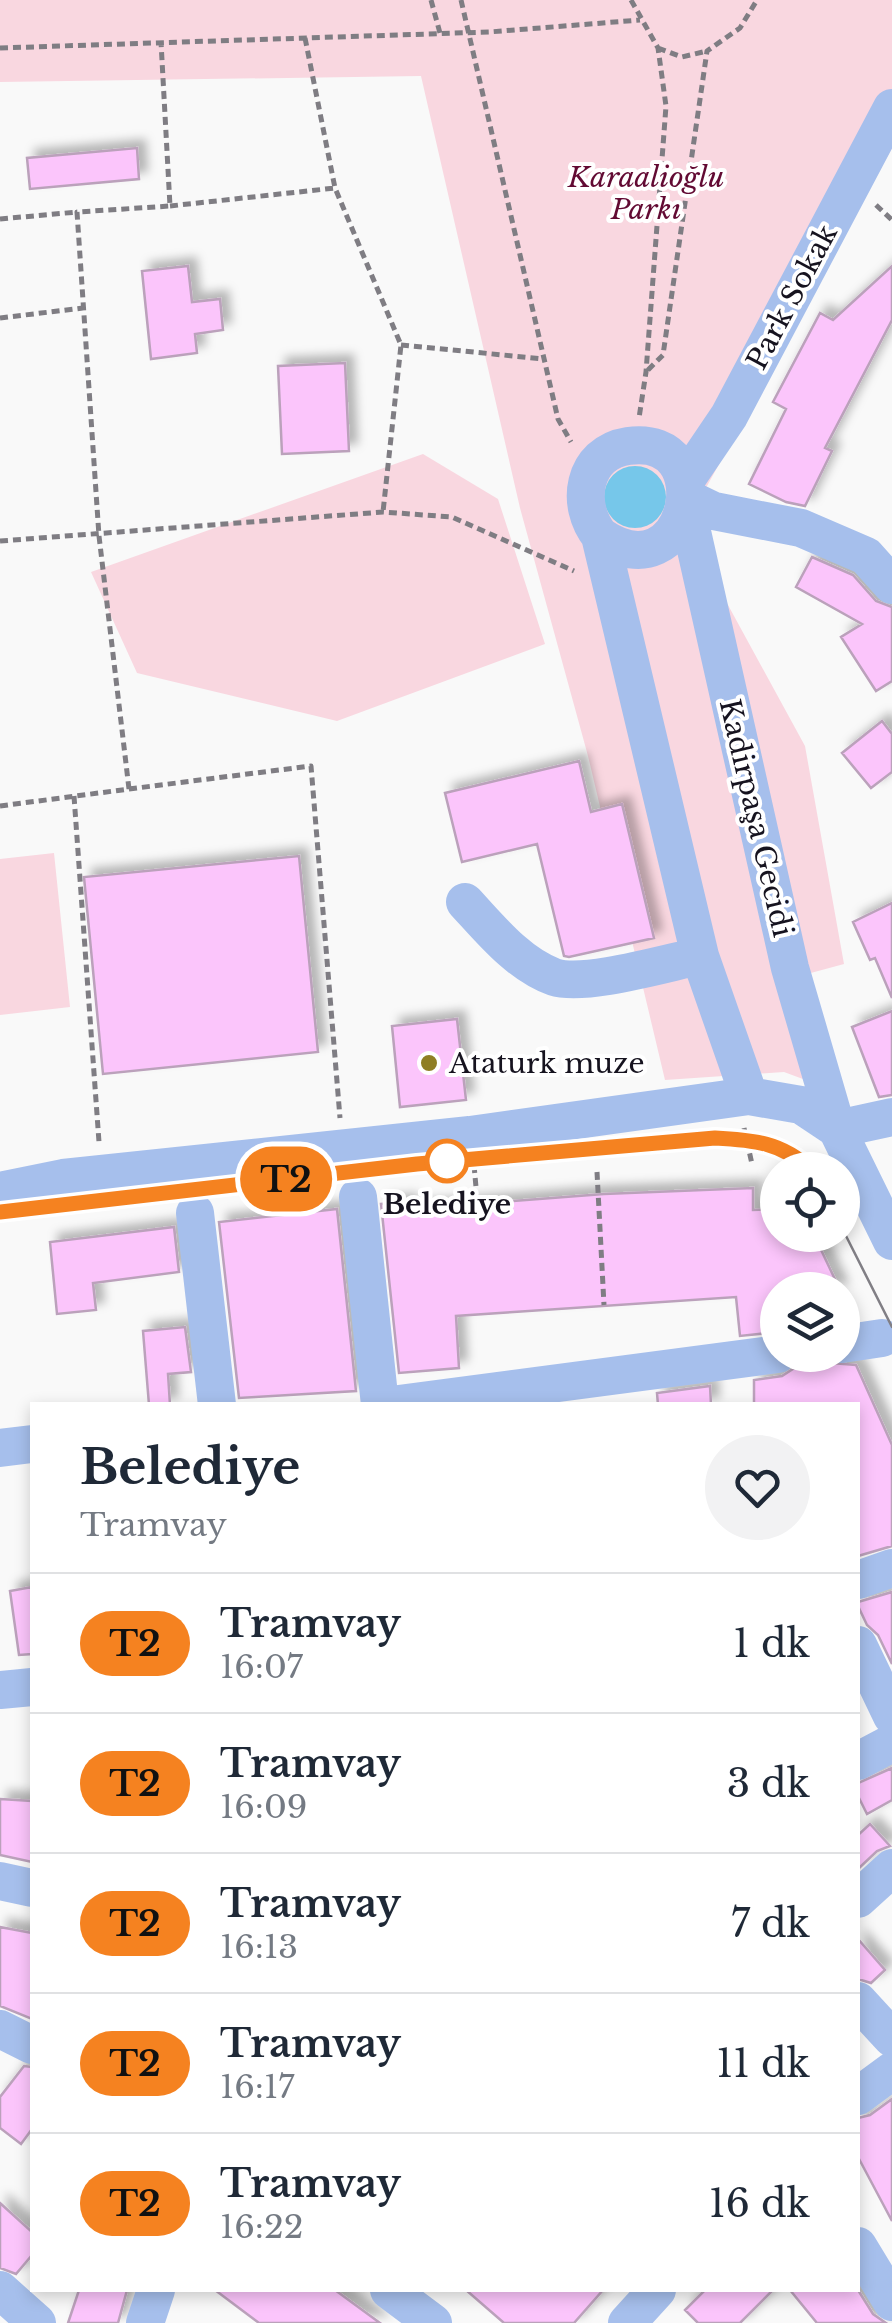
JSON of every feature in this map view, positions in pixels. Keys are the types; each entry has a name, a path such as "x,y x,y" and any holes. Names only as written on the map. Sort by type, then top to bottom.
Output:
{"street":[{"name":"Park Sokak","path":"686,495 892,108"},
{"path":"749,1096 700,956 600,536 586,513 585,486 607,454 620,448 646,446 670,459 686,495 714,511 802,528 866,556 892,584"},
{"path":"600,536 625,548 651,547 674,532 686,495"},
{"name":"Kadirpaşa Gecidi","path":"686,495 790,968 837,1129 892,1241"},
{"path":"465,902 525,961 556,978 595,978 700,956"},
{"path":"0,1191 62,1178 418,1141 749,1096 801,1106 837,1129 892,1117"},
{"path":"0,1166 62,1178"},
{"path":"358,1197 380,1402"},
{"path":"195,1213 217,1402"},
{"path":"860,1341 882,1338"},
{"path":"439,1402 625,1390 760,1358"},
{"path":"0,1448 30,1444"},
{"path":"860,1579 892,1568"},
{"path":"860,1649 892,1716"},
{"path":"0,1690 30,1687"},
{"path":"860,1760 892,1743"},
{"path":"860,1897 892,1868"},
{"path":"0,1881 30,1888"},
{"path":"860,2003 892,2038"},
{"path":"0,2029 30,2044"},
{"path":"860,2095 892,2071"},
{"path":"860,2249 892,2302"},
{"path":"0,2290 37,2323"},
{"path":"145,2323 155,2292"},
{"path":"392,2292 433,2323"},
{"path":"627,2323 655,2292"}],"path":[{"path":"432,0 440,33"},
{"path":"461,0 558,419 590,474"},
{"path":"631,0 658,48 666,106 646,372 638,424"},
{"path":"658,48 682,57 706,51 740,28 758,0"},
{"path":"0,48 469,32 640,20"},
{"path":"306,38 335,188 400,346 383,512"},
{"path":"161,42 170,206"},
{"path":"646,372 663,355 706,51"},
{"path":"0,219 335,188"},
{"path":"77,212 98,536 129,789"},
{"path":"0,318 83,308"},
{"path":"400,346 544,360"},
{"path":"0,541 383,512 452,517 611,587"},
{"path":"0,806 311,766 341,1130"},
{"path":"74,796 99,1147"},
{"path":"597,1172 604,1305"}],"green space":[{"name":"Karaalioğlu Parkı","path":"0,0 892,0 892,148 701,497 698,550 805,746 844,964 796,977 811,1082 784,1072 665,1080 588,756 520,508 421,76 0,82"},
{"path":"423,454 498,499 545,644 337,721 137,673 91,572"},
{"path":"54,853 70,1007 0,1015 0,859"}],"water":[{"path":"635,466 657,475 666,497 657,519 635,528 613,519 604,497 613,475"}],"building":[{"path":"137,148 139,179 30,189 27,158"},
{"path":"188,266 192,302 220,299 223,330 195,334 197,353 151,359 142,271"},
{"path":"892,266 892,320 825,448 832,451 805,506 786,502 749,484 786,409 773,402 820,313 833,320"},
{"path":"345,363 349,451 282,454 278,366"},
{"path":"812,557 853,575 876,601 892,607 892,681 876,691 841,637 862,624 796,587"},
{"path":"882,721 892,734 892,772 871,788 842,753"},
{"path":"579,761 591,812 622,804 654,938 569,957 564,956 537,844 462,862 445,793"},
{"path":"299,856 318,1052 103,1074 84,877"},
{"path":"892,903 892,998 875,958 870,960 853,922"},
{"path":"892,1011 892,1095 879,1097 852,1027"},
{"name":"Ataturk muze","path":"457,1019 466,1100 400,1107 392,1026"},
{"path":"753,1188 753,1210 760,1210 760,1252 822,1252 831,1272 760,1272 760,1334 740,1336 736,1297 456,1316 459,1368 399,1373 381,1204 409,1202 409,1209 604,1194"},
{"path":"337,1209 356,1391 239,1398 219,1222"},
{"path":"174,1227 179,1272 93,1283 96,1310 57,1314 50,1242"},
{"path":"185,1327 191,1372 168,1374 170,1402 149,1402 143,1331"},
{"path":"788,1372 859,1372 892,1445 892,1546 860,1555 860,1402 754,1402 754,1380"},
{"path":"710,1386 711,1402 658,1402 657,1393"},
{"path":"30,1587 30,1654 19,1655 10,1591"},
{"path":"892,1592 892,1664 878,1635 867,1625 860,1601"},
{"path":"892,1768 892,1800 867,1814 860,1800 860,1782"},
{"path":"0,1799 30,1801 30,1862 0,1855"},
{"path":"870,1824 890,1846 877,1851 860,1867 860,1833"},
{"path":"0,1927 30,1933 30,2018 0,2006"},
{"path":"860,1941 885,1970 871,1983 860,1980"},
{"path":"24,2066 30,2067 30,2132 21,2144 0,2128 0,2097"},
{"path":"892,2099 892,2221 860,2161 860,2118"},
{"path":"0,2203 30,2230 30,2257 16,2274 0,2268"},
{"path":"78,2292 126,2292 118,2323 68,2323"},
{"path":"218,2292 338,2292 380,2323 259,2323"},
{"path":"468,2292 601,2292 574,2323 504,2323"},
{"path":"703,2292 771,2292 740,2323 698,2323 685,2310"},
{"path":"792,2292 859,2292 873,2314 886,2323 817,2323"}],"tram line":[{"path":"0,1212 447,1161 715,1137 762,1141 790,1152"},
{"name":"T2","path":"0,1212 417,1164 715,1138 762,1140 790,1152"},
{"path":"854,1252 892,1327"}],"place":[{"name":"Ataturk muze","path":"429,1063"},
{"name":"Belediye","path":"447,1161"}]}
